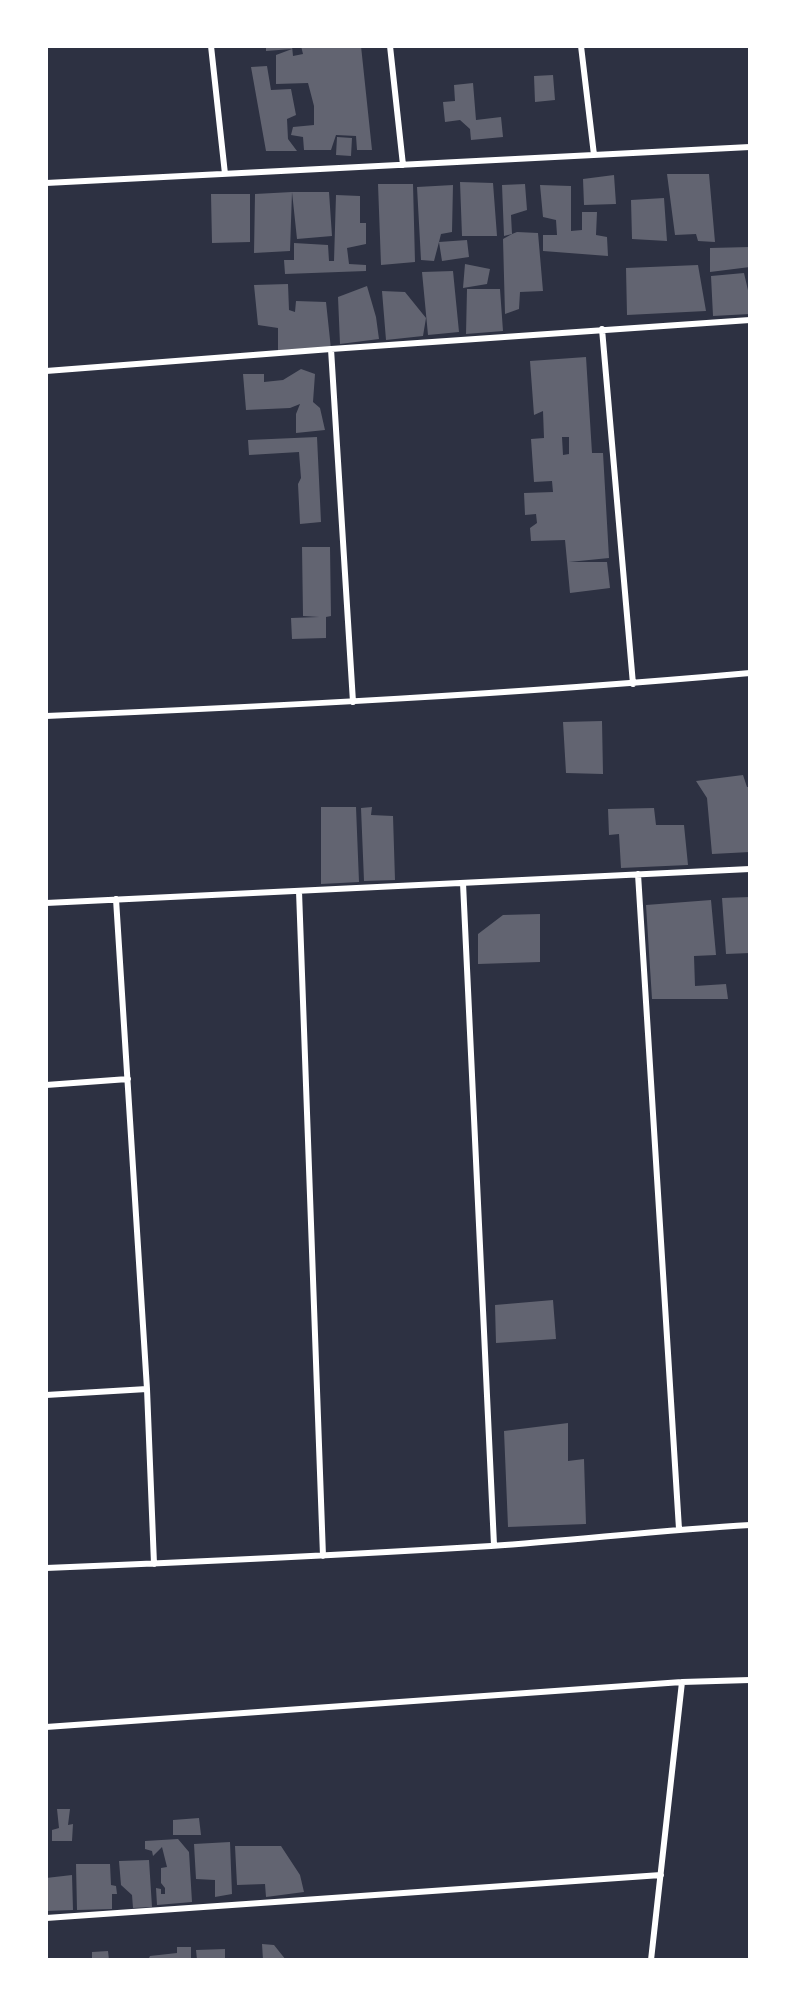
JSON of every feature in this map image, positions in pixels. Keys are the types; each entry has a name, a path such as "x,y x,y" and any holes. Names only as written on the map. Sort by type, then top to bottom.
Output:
{"street":[{"path":"211,46 225,174"},
{"path":"390,46 403,165"},
{"path":"581,46 594,155"},
{"path":"46,183 750,147"},
{"path":"46,371 750,320"},
{"path":"602,330 633,684"},
{"path":"331,349 353,702"},
{"path":"46,716 353,702 633,684 750,673"},
{"path":"46,903 750,869"},
{"path":"638,874 679,1529"},
{"path":"463,883 494,1545"},
{"path":"299,891 323,1556"},
{"path":"116,899 147,1389 154,1564"},
{"path":"46,1085 128,1079"},
{"path":"46,1395 147,1389"},
{"path":"46,1568 323,1556 750,1525"},
{"path":"46,1727 682,1682 750,1680"},
{"path":"651,1959 682,1682"},
{"path":"46,1918 661,1875"}],"building":[{"path":"266,46 292,46 293,56 303,54 301,46 361,46 372,150 357,150 356,136 336,135 331,150 304,150 303,137 291,135 293,127 314,125 314,106 308,83 276,84 276,55 292,49 266,51"},
{"path":"267,66 271,90 291,89 296,115 287,119 288,139 297,151 266,151 251,67"},
{"path":"553,75 555,100 535,102 534,76"},
{"path":"473,83 476,120 501,117 503,137 471,140 470,129 460,120 445,122 443,102 455,101 454,85"},
{"path":"337,137 352,138 351,156 336,155"},
{"path":"667,174 709,174 715,242 698,241 696,234 675,235"},
{"path":"614,175 616,204 584,205 583,179"},
{"path":"460,182 493,183 497,236 462,236"},
{"path":"378,184 413,184 415,262 381,265"},
{"path":"525,184 527,210 511,215 512,234 504,236 502,185"},
{"path":"453,185 452,232 441,234 434,261 421,260 417,187"},
{"path":"540,185 571,186 571,231 582,230 582,212 597,212 596,235 607,237 608,256 543,251 543,235 557,235 556,220 543,217"},
{"path":"292,192 290,251 254,253 255,194"},
{"path":"292,192 329,192 332,236 297,239"},
{"path":"211,194 250,194 250,242 212,243"},
{"path":"336,195 360,196 360,223 366,223 366,244 347,248 349,264 366,265 366,271 285,274 284,260 294,260 294,243 328,245 329,261 334,261"},
{"path":"664,198 667,241 632,239 631,200"},
{"path":"517,232 538,233 543,291 520,292 519,309 505,314 503,239"},
{"path":"467,240 469,257 442,261 439,242"},
{"path":"750,247 750,267 710,272 710,248"},
{"path":"465,264 490,269 487,284 463,288"},
{"path":"698,265 706,311 627,315 626,268"},
{"path":"453,271 459,332 428,335 422,272"},
{"path":"744,273 750,299 750,314 713,316 711,276"},
{"path":"288,284 289,310 295,312 296,301 326,302 331,349 278,350 278,328 258,325 254,285"},
{"path":"367,286 376,317 379,339 340,344 338,297"},
{"path":"467,289 500,289 503,331 466,334"},
{"path":"382,291 405,292 426,318 423,336 386,340"},
{"path":"586,357 592,453 603,453 609,558 569,562 607,562 610,588 570,593 565,540 531,541 530,528 537,523 536,514 525,515 524,493 553,492 552,481 534,482 531,439 544,438 543,411 534,415 530,361","holes":["562,437 569,437 569,454 563,455"]},
{"path":"301,369 315,374 313,402 320,408 325,430 296,433 296,414 300,404 290,408 246,410 243,374 264,374 264,382 283,380"},
{"path":"317,437 321,522 300,524 299,452 249,455 248,440"},
{"path":"302,547 330,547 331,616 326,617 326,638 292,639 291,618 319,617 303,616"},
{"path":"602,721 603,774 566,773 563,722"},
{"path":"743,775 747,787 750,787 750,852 712,854 707,798 696,781"},
{"path":"321,807 356,807 359,882 321,884"},
{"path":"372,807 371,815 393,816 395,880 364,881 361,808"},
{"path":"654,808 656,825 684,825 688,865 621,868 619,834 609,835 608,809"},
{"path":"750,897 750,953 726,954 722,898"},
{"path":"711,900 716,955 694,956 695,986 726,984 728,999 652,999 646,905"},
{"path":"540,914 540,962 478,964 478,934 503,915"},
{"path":"553,1300 556,1339 496,1343 495,1305"},
{"path":"568,1423 568,1461 584,1459 586,1524 508,1527 504,1431"},
{"path":"57,1809 70,1809 68,1825 73,1824 72,1841 52,1841 52,1830 59,1828"},
{"path":"199,1818 201,1835 173,1835 173,1820"},
{"path":"178,1839 189,1852 192,1902 157,1905 156,1888 161,1889 161,1894 165,1894 165,1888 161,1883 161,1868 167,1867 162,1847 153,1856 152,1851 145,1849 145,1841"},
{"path":"230,1842 232,1894 215,1897 215,1880 196,1879 194,1844"},
{"path":"235,1846 281,1846 300,1875 304,1892 266,1897 265,1884 237,1885"},
{"path":"149,1860 152,1907 133,1908 132,1895 121,1885 119,1861"},
{"path":"76,1864 110,1864 111,1885 116,1886 117,1894 112,1894 112,1909 77,1910"},
{"path":"72,1875 73,1910 46,1911 46,1878"},
{"path":"262,1944 274,1945 286,1960 263,1960"},
{"path":"177,1947 191,1947 191,1960 148,1960 150,1956 177,1953"},
{"path":"225,1949 225,1960 197,1960 196,1950"},
{"path":"108,1951 109,1960 92,1960 92,1952"}]}
